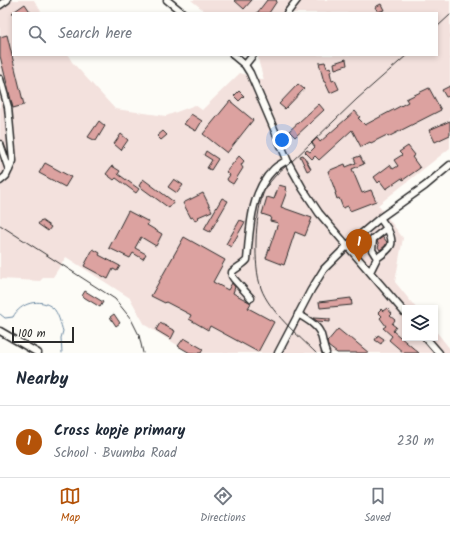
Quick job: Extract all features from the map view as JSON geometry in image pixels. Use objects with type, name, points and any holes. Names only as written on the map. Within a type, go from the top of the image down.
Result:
[{"type":"street","points":[[0,5],[7,0]]},
{"type":"street","points":[[167,0],[182,12]]},
{"type":"street","points":[[288,12],[297,0]]},
{"type":"street","points":[[234,56],[245,65],[255,84],[287,160],[312,204],[402,309]]},
{"type":"street","points":[[245,65],[252,56]]},
{"type":"street","points":[[0,80],[8,107],[13,161],[6,176],[0,181]]},
{"type":"street","points":[[0,144],[9,170]]},
{"type":"street","points":[[251,298],[234,279],[232,272],[238,266],[244,264],[247,260],[254,206],[260,191],[275,168],[287,160]]},
{"type":"street","points":[[278,353],[317,278],[324,269],[348,245],[380,218],[425,186],[450,165]]},
{"type":"street","points":[[370,272],[377,258],[390,248],[392,243],[392,236],[380,218]]},
{"type":"street","points":[[377,258],[372,250],[373,239],[387,228]]},
{"type":"street","points":[[298,314],[317,328],[321,333],[326,353]]},
{"type":"street","points":[[0,331],[38,353]]},
{"type":"street","points":[[429,341],[439,353]]},
{"type":"shaded area","points":[[4,0],[34,0],[41,12],[12,12],[12,56],[69,56],[72,62],[115,109],[166,116],[195,105],[202,110],[240,73],[264,80],[258,56],[438,56],[438,12],[206,12],[191,0],[450,0],[450,148],[378,205],[403,238],[395,282],[414,305],[402,305],[402,341],[438,341],[438,334],[450,349],[450,353],[190,353],[145,325],[130,298],[66,257],[53,277],[44,277],[40,281],[0,279],[0,2]]},
{"type":"building","points":[[234,0],[252,0],[244,9]]},
{"type":"building","points":[[267,0],[277,1],[270,12],[258,12]]},
{"type":"building","points":[[25,4],[30,12],[13,12]]},
{"type":"building","points":[[381,4],[384,10],[378,12],[375,7]]},
{"type":"building","points":[[7,35],[24,105],[13,108],[0,56],[0,37]]},
{"type":"building","points":[[346,59],[347,65],[335,69],[334,63]]},
{"type":"building","points":[[325,62],[327,68],[331,67],[332,71],[330,72],[332,81],[335,80],[339,89],[330,93],[324,82],[319,63]]},
{"type":"building","points":[[298,84],[304,89],[285,109],[279,104]]},
{"type":"building","points":[[450,86],[450,96],[446,97],[442,90]]},
{"type":"building","points":[[429,88],[441,110],[388,137],[387,135],[361,147],[352,130],[319,160],[315,156],[312,159],[305,152],[307,150],[310,152],[315,147],[312,143],[317,138],[320,142],[355,111],[360,117],[358,118],[365,125],[408,102],[406,99]]},
{"type":"building","points":[[239,91],[244,96],[239,101],[234,96]]},
{"type":"building","points":[[230,101],[253,120],[227,153],[203,134]]},
{"type":"building","points":[[319,104],[324,110],[295,137],[289,131]]},
{"type":"building","points":[[191,114],[202,121],[196,131],[184,124]]},
{"type":"building","points":[[99,121],[105,126],[96,141],[88,137]]},
{"type":"building","points":[[450,121],[450,135],[435,142],[429,130]]},
{"type":"building","points":[[163,131],[167,135],[161,140],[157,136]]},
{"type":"building","points":[[121,134],[128,140],[121,150],[114,144]]},
{"type":"building","points":[[408,146],[415,155],[412,157],[420,168],[403,180],[402,178],[386,189],[380,181],[378,183],[374,177],[390,165],[393,169],[398,166],[394,160],[402,155],[399,152]]},
{"type":"building","points":[[206,151],[218,159],[211,170],[207,168],[212,160],[204,155]]},
{"type":"building","points":[[303,155],[311,169],[307,171],[300,156]]},
{"type":"building","points":[[239,156],[244,161],[241,165],[243,168],[233,184],[228,181],[227,179],[230,175],[226,172]]},
{"type":"building","points":[[360,156],[364,164],[352,169],[362,193],[371,190],[376,201],[350,211],[348,206],[343,208],[339,198],[337,199],[328,171],[345,164],[346,167],[356,163],[354,158]]},
{"type":"building","points":[[45,163],[71,177],[65,187],[39,173]]},
{"type":"building","points":[[112,166],[120,171],[118,174],[139,189],[136,193],[116,178],[114,180],[106,174]]},
{"type":"building","points":[[143,179],[174,202],[169,208],[139,186]]},
{"type":"building","points":[[174,179],[183,185],[177,193],[168,187]]},
{"type":"building","points":[[279,185],[286,187],[285,190],[287,191],[281,207],[312,218],[305,236],[295,232],[284,265],[266,258],[278,223],[270,221],[271,217],[262,214],[267,197],[274,199]]},
{"type":"building","points":[[203,193],[212,211],[198,217],[199,218],[195,221],[193,217],[191,218],[183,203]]},
{"type":"building","points":[[222,198],[228,201],[210,232],[204,229]]},
{"type":"building","points":[[128,211],[149,222],[147,225],[162,234],[156,246],[141,237],[135,248],[146,254],[143,259],[133,253],[130,258],[109,248]]},
{"type":"building","points":[[41,220],[51,227],[48,231],[38,224]]},
{"type":"building","points":[[240,220],[245,222],[231,247],[226,244]]},
{"type":"building","points":[[184,237],[225,260],[213,282],[228,290],[232,283],[235,287],[233,293],[251,303],[248,308],[274,322],[258,352],[210,326],[208,330],[189,319],[191,315],[151,296]]},
{"type":"building","points":[[383,237],[387,242],[380,250],[377,241]]},
{"type":"building","points":[[93,249],[100,253],[99,255],[120,266],[117,271],[113,269],[108,279],[84,266]]},
{"type":"building","points":[[85,291],[103,302],[100,307],[82,296]]},
{"type":"building","points":[[351,298],[352,305],[320,308],[319,302]]},
{"type":"building","points":[[387,308],[392,314],[390,316],[395,320],[392,324],[396,327],[393,331],[402,339],[402,341],[405,341],[419,353],[404,353],[389,340],[392,336],[383,328],[386,326],[380,318],[382,316],[378,312],[381,309],[383,311]]},
{"type":"building","points":[[114,314],[120,323],[116,326],[110,317]]},
{"type":"building","points":[[313,318],[330,319],[330,322],[317,321]]},
{"type":"building","points":[[160,323],[175,331],[171,339],[156,330]]},
{"type":"building","points":[[338,329],[369,353],[337,353],[328,346],[327,342]]},
{"type":"building","points":[[378,335],[384,339],[381,344],[375,340]]},
{"type":"building","points":[[184,338],[203,349],[201,353],[190,353],[178,346]]},
{"type":"waterway","points":[[0,314],[5,318],[13,317],[20,308],[36,302],[53,308],[63,331],[61,338],[62,353]]},
{"type":"railway","points":[[438,26],[450,15]]},
{"type":"railway","points":[[316,353],[277,314],[265,297],[261,288],[258,278],[256,241],[258,215],[263,194],[267,186],[278,173],[357,99],[406,56]]},
{"type":"railway","points":[[0,225],[115,299],[131,319],[139,335],[143,353]]},
{"type":"place","name":"Cross kopje primary","points":[[359,262]]}]
